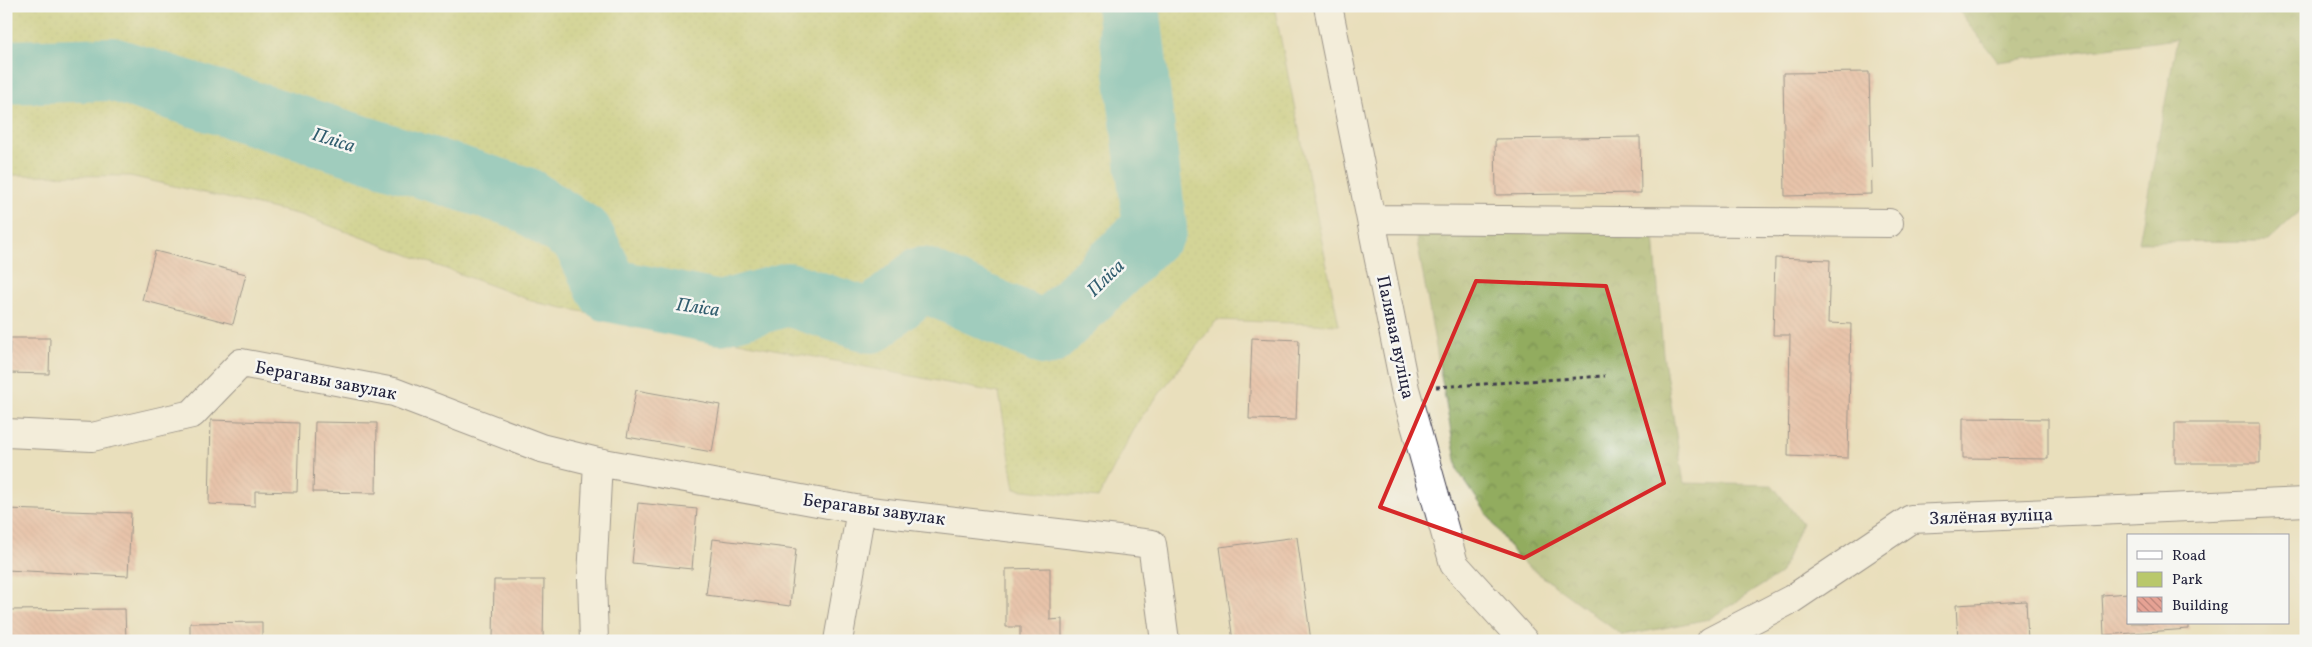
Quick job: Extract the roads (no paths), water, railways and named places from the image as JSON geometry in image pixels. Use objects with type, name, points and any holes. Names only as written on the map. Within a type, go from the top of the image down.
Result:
[{"type":"street","name":"Палявая вуліца","points":[[1328,6],[1405,389],[1454,564],[1524,641]]},
{"type":"street","points":[[1371,219],[1889,223]]},
{"type":"street","name":"Берагавы завулак","points":[[6,433],[92,437],[192,414],[241,363],[394,392],[541,448],[598,462],[861,510],[1152,544],[1165,641]]},
{"type":"street","points":[[594,641],[592,578],[598,462]]},
{"type":"street","name":"Зялёная вуліца","points":[[1711,641],[1792,599],[1911,519],[2306,502]]},
{"type":"street","points":[[838,641],[861,510]]},
{"type":"waterway","name":"Пліса","points":[[6,72],[112,69],[523,198],[582,236],[609,290],[720,313],[788,294],[871,321],[922,279],[1047,334],[1155,228],[1128,6]]}]
